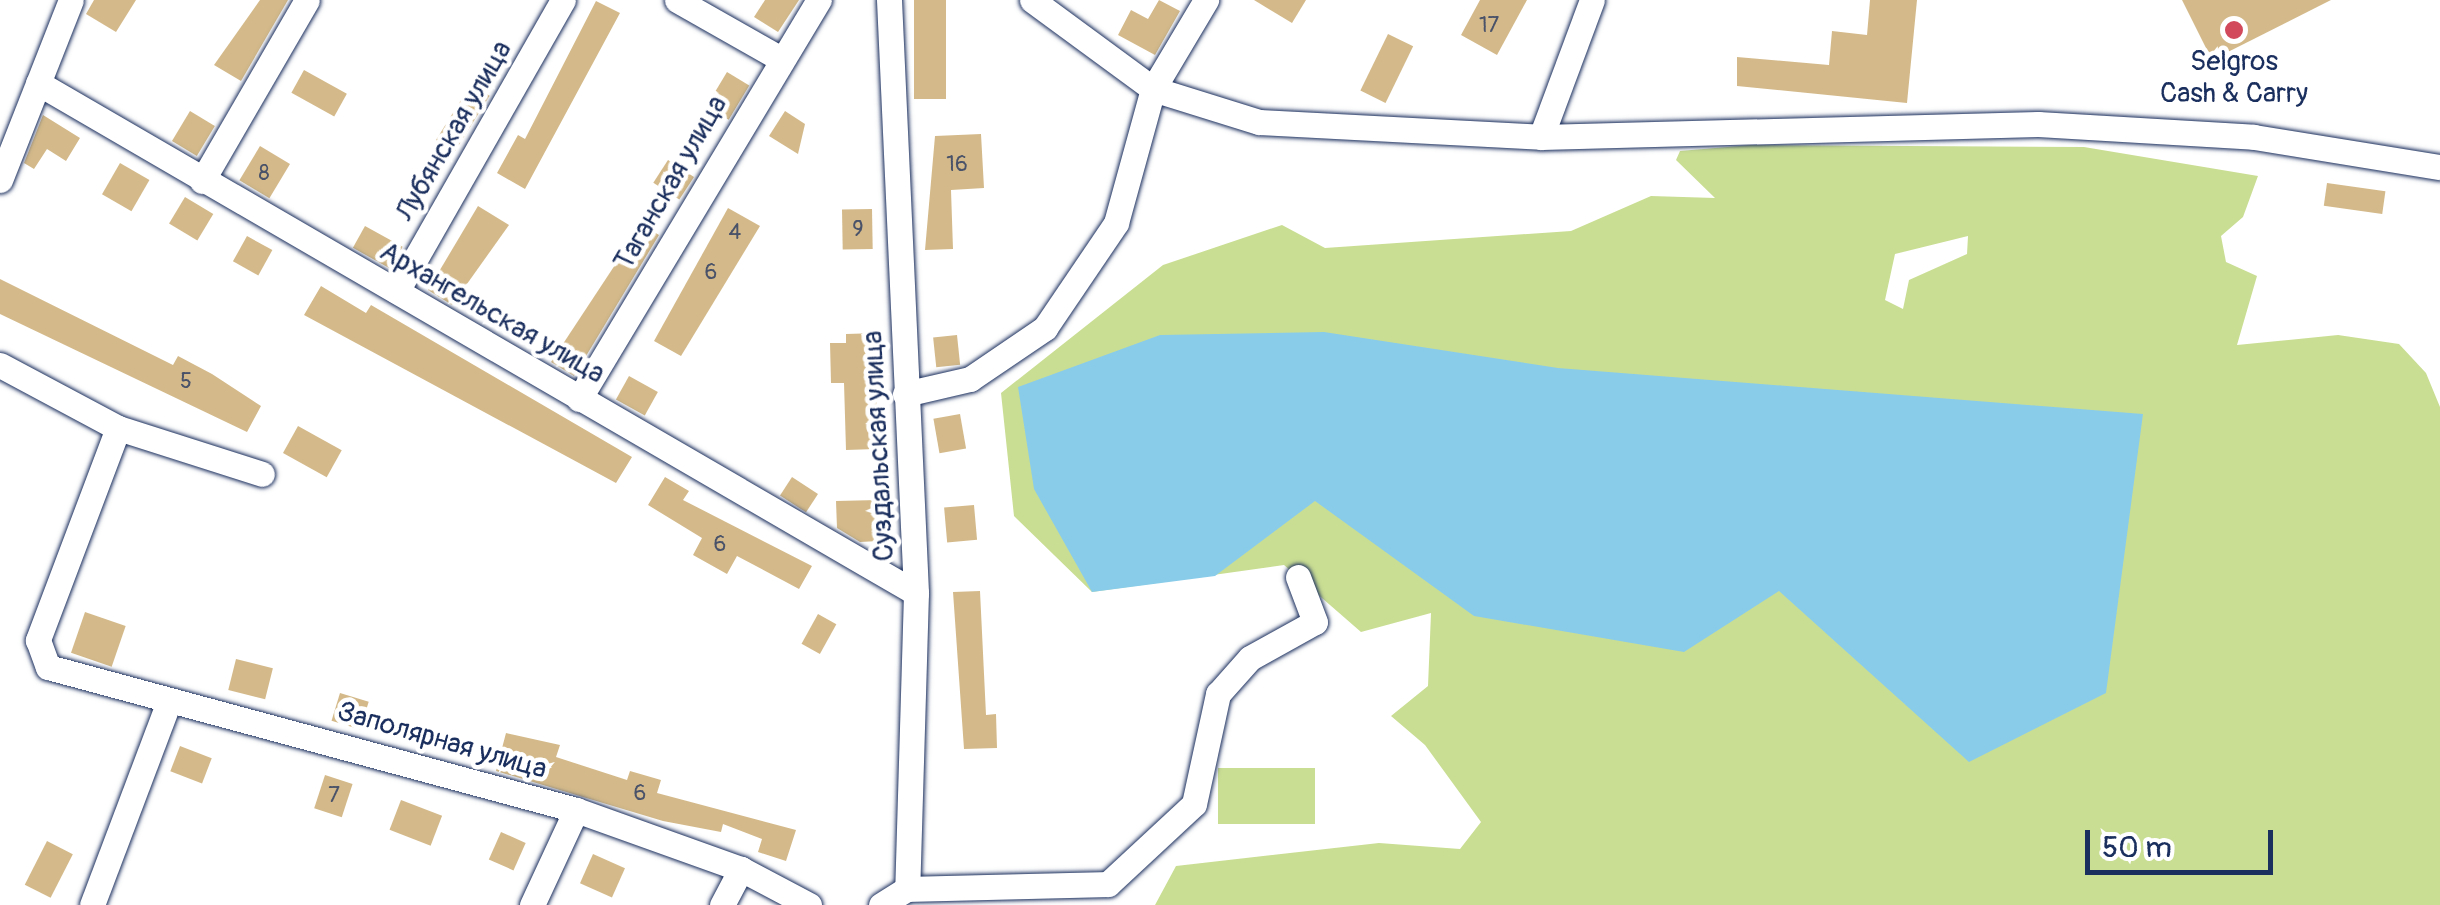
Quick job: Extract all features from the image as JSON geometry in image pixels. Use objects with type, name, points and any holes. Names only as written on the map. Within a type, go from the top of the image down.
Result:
[{"type":"street","points":[[0,180],[71,0]]},
{"type":"street","points":[[202,181],[307,0]]},
{"type":"street","name":"Лубянская улица","points":[[397,292],[563,0]]},
{"type":"street","points":[[678,0],[779,58]]},
{"type":"street","name":"Таганская улица","points":[[579,398],[779,58],[819,0]]},
{"type":"street","name":"Суздальская улица","points":[[889,0],[916,593],[907,890]]},
{"type":"street","points":[[1032,0],[1153,89],[1259,122],[1541,137],[2038,124],[2254,137],[2440,166]]},
{"type":"street","points":[[905,394],[970,378],[1044,328],[1116,223],[1153,89],[1206,0]]},
{"type":"street","points":[[1541,137],[1592,0]]},
{"type":"street","name":"Архангельская улица","points":[[38,83],[916,593]]},
{"type":"street","points":[[0,365],[118,428],[262,474]]},
{"type":"street","name":"Заполярная улица","points":[[118,428],[38,640],[48,668],[576,810],[742,870],[809,905]]},
{"type":"street","points":[[882,905],[907,890],[1112,895],[1194,804],[1218,694],[1250,658],[1315,622],[1298,577]]},
{"type":"street","points":[[92,905],[169,701]]},
{"type":"street","points":[[532,905],[576,810]]},
{"type":"street","points":[[722,905],[742,870]]},
{"type":"green space","points":[[1751,145],[2084,147],[2258,176],[2243,217],[2221,236],[2226,262],[2257,276],[2237,345],[2338,335],[2399,344],[2426,373],[2440,407],[2440,905],[1155,905],[1176,866],[1379,843],[1460,849],[1481,822],[1425,745],[1391,716],[1428,686],[1431,613],[1361,632],[1284,565],[1092,592],[1014,516],[1001,393],[1163,265],[1282,225],[1325,248],[1571,231],[1651,196],[1715,198],[1676,160],[1680,151]],"holes":[[[1968,236],[1967,254],[1909,280],[1903,309],[1885,300],[1895,254]]]},
{"type":"green space","points":[[1218,768],[1315,768],[1315,824],[1218,824]]},
{"type":"water","points":[[1324,332],[1558,368],[2143,414],[2106,693],[1969,762],[1779,591],[1684,652],[1474,616],[1315,501],[1215,576],[1092,592],[1034,489],[1018,387],[1160,335]]},
{"type":"building","points":[[94,0],[136,0],[116,32],[86,14]]},
{"type":"building","points":[[260,0],[288,0],[241,81],[214,65]]},
{"type":"building","points":[[765,0],[799,0],[778,32],[754,17]]},
{"type":"building","points":[[914,0],[946,0],[946,99],[914,99]]},
{"type":"building","points":[[1159,0],[1180,11],[1155,55],[1118,35],[1131,10],[1148,19]]},
{"type":"building","points":[[1254,0],[1306,0],[1292,23]]},
{"type":"building","points":[[1480,0],[1527,0],[1497,55],[1461,35]]},
{"type":"building","points":[[1870,0],[1917,0],[1907,103],[1737,86],[1737,57],[1829,65],[1832,31],[1867,35]]},
{"type":"building","name":"Selgros Cash & Carry","points":[[2182,0],[2331,0],[2212,60]]},
{"type":"building","points":[[596,1],[620,13],[525,189],[497,173],[518,135],[525,139]]},
{"type":"building","points":[[1388,34],[1413,46],[1386,103],[1360,91]]},
{"type":"building","points":[[304,70],[347,94],[334,116],[291,93]]},
{"type":"building","points":[[727,72],[749,85],[729,120],[706,106]]},
{"type":"building","points":[[471,84],[490,96],[455,152],[436,140]]},
{"type":"building","points":[[190,111],[215,126],[197,156],[172,141]]},
{"type":"building","points":[[785,111],[805,124],[798,154],[769,136]]},
{"type":"building","points":[[43,115],[80,138],[66,161],[47,149],[34,169],[24,163]]},
{"type":"building","points":[[981,134],[984,188],[951,190],[953,249],[925,250],[935,136]]},
{"type":"building","points":[[260,146],[290,164],[269,198],[239,180]]},
{"type":"building","points":[[668,160],[694,177],[679,200],[653,183]]},
{"type":"building","points":[[120,163],[149,180],[131,211],[102,194]]},
{"type":"building","points":[[2327,183],[2385,191],[2382,214],[2324,206]]},
{"type":"building","points":[[185,197],[213,214],[197,241],[169,224]]},
{"type":"building","points":[[478,206],[509,225],[452,305],[428,290]]},
{"type":"building","points":[[728,208],[760,226],[681,356],[654,341]]},
{"type":"building","points":[[872,209],[873,249],[843,250],[842,210]]},
{"type":"building","points":[[642,224],[659,235],[574,376],[551,362]]},
{"type":"building","points":[[365,226],[403,247],[390,269],[353,248]]},
{"type":"building","points":[[247,236],[272,250],[258,275],[233,261]]},
{"type":"building","points":[[0,279],[173,365],[178,356],[212,374],[261,406],[247,432],[0,314]]},
{"type":"building","points":[[321,286],[366,313],[371,305],[632,457],[616,483],[304,315]]},
{"type":"building","points":[[878,333],[876,449],[846,450],[844,383],[831,383],[830,343],[846,343],[846,334]]},
{"type":"building","points":[[957,335],[960,365],[936,367],[933,338]]},
{"type":"building","points":[[629,376],[658,392],[645,416],[616,400]]},
{"type":"building","points":[[960,414],[966,448],[939,453],[933,419]]},
{"type":"building","points":[[298,426],[342,450],[327,477],[283,453]]},
{"type":"building","points":[[665,477],[689,491],[683,500],[812,566],[799,589],[737,556],[727,574],[693,555],[702,538],[648,505]]},
{"type":"building","points":[[792,477],[818,494],[806,512],[780,495]]},
{"type":"building","points":[[878,500],[879,541],[860,542],[837,528],[836,501]]},
{"type":"building","points":[[974,505],[977,540],[947,542],[944,508]]},
{"type":"building","points":[[980,591],[986,715],[996,714],[997,748],[964,749],[953,592]]},
{"type":"building","points":[[85,612],[126,626],[112,667],[71,653]]},
{"type":"building","points":[[818,614],[836,624],[820,654],[802,644]]},
{"type":"building","points":[[236,659],[273,668],[265,699],[228,690]]},
{"type":"building","points":[[340,693],[369,702],[360,730],[332,721]]},
{"type":"building","points":[[506,733],[560,745],[556,757],[627,780],[630,771],[661,780],[657,793],[796,830],[786,861],[758,852],[762,839],[723,824],[721,832],[663,821],[496,771]]},
{"type":"building","points":[[180,746],[212,758],[202,783],[170,771]]},
{"type":"building","points":[[325,775],[353,784],[342,817],[314,808]]},
{"type":"building","points":[[401,800],[442,816],[431,846],[390,830]]},
{"type":"building","points":[[501,832],[526,843],[513,870],[489,859]]},
{"type":"building","points":[[47,841],[73,854],[51,898],[25,885]]},
{"type":"building","points":[[593,854],[625,868],[612,897],[580,883]]},
{"type":"place","name":"Selgros Cash & Carry","points":[[2234,30]]}]
